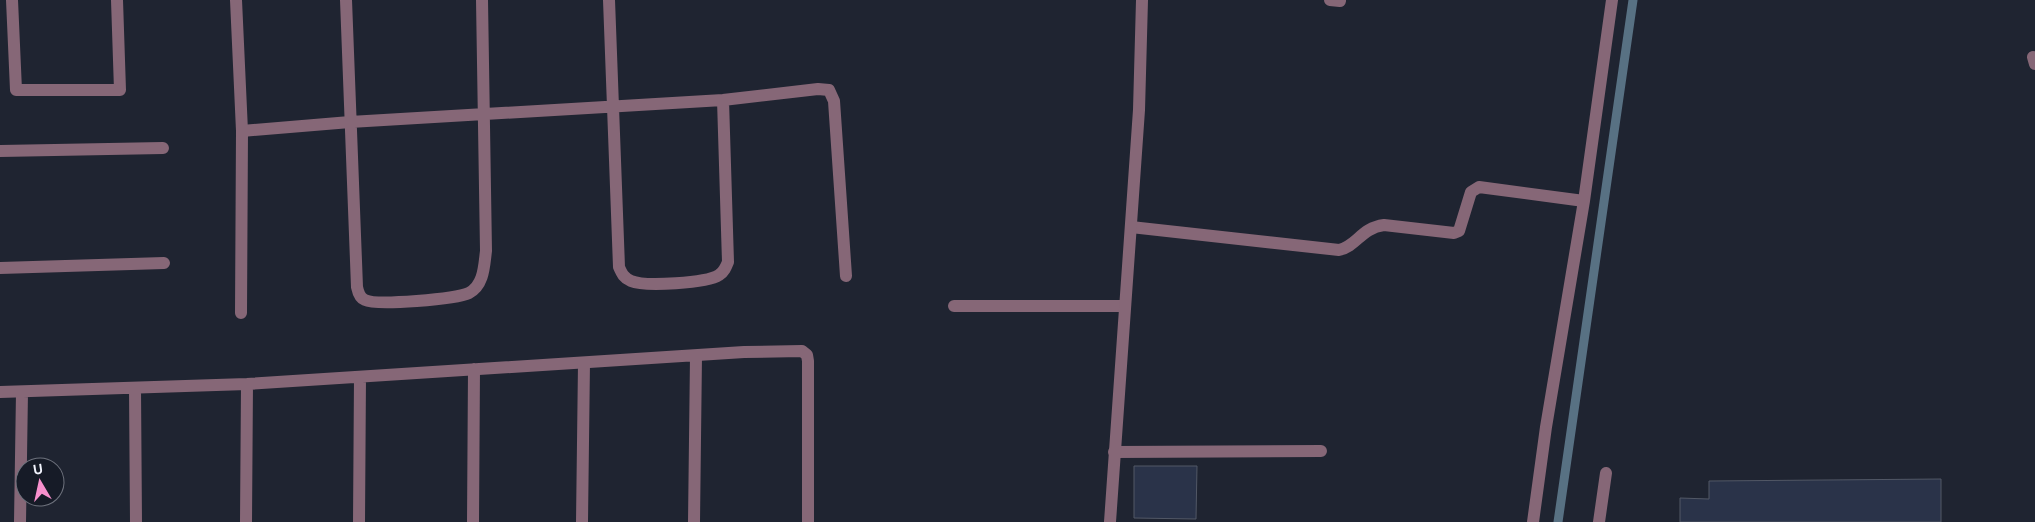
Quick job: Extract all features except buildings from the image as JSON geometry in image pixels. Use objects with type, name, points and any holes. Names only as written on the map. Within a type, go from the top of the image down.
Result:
[{"type":"street","points":[[12,0],[16,90],[120,90],[118,0]]},
{"type":"street","points":[[236,0],[242,131],[241,313]]},
{"type":"street","points":[[346,0],[357,287],[361,297],[366,301],[385,302],[417,301],[468,293],[476,287],[482,276],[486,252],[482,0]]},
{"type":"street","points":[[609,0],[611,106],[619,267],[622,276],[638,284],[674,284],[713,277],[720,274],[728,262],[723,100]]},
{"type":"street","points":[[1110,522],[1139,110],[1142,0]]},
{"type":"street","points":[[1533,522],[1546,427],[1584,201],[1612,0]]},
{"type":"street","points":[[242,131],[485,113],[723,100],[818,89],[829,90],[834,101],[846,276]]},
{"type":"street","points":[[0,151],[163,148]]},
{"type":"street","points":[[1131,226],[1339,250],[1345,249],[1368,229],[1375,226],[1384,225],[1454,233],[1459,231],[1471,192],[1479,187],[1584,201]]},
{"type":"street","points":[[0,268],[164,263]]},
{"type":"street","points":[[954,306],[1125,306]]},
{"type":"street","points":[[0,392],[247,384],[474,369],[802,351],[807,355],[808,522]]},
{"type":"street","points":[[694,522],[696,356]]},
{"type":"street","points":[[582,522],[584,363]]},
{"type":"street","points":[[473,522],[474,369]]},
{"type":"street","points":[[359,522],[360,378]]},
{"type":"street","points":[[246,522],[247,384]]},
{"type":"street","points":[[135,389],[136,522]]},
{"type":"street","points":[[20,522],[22,392]]},
{"type":"street","points":[[1114,452],[1321,451]]},
{"type":"street","points":[[1598,522],[1606,473]]},
{"type":"waterway","points":[[1558,522],[1633,0]]}]
